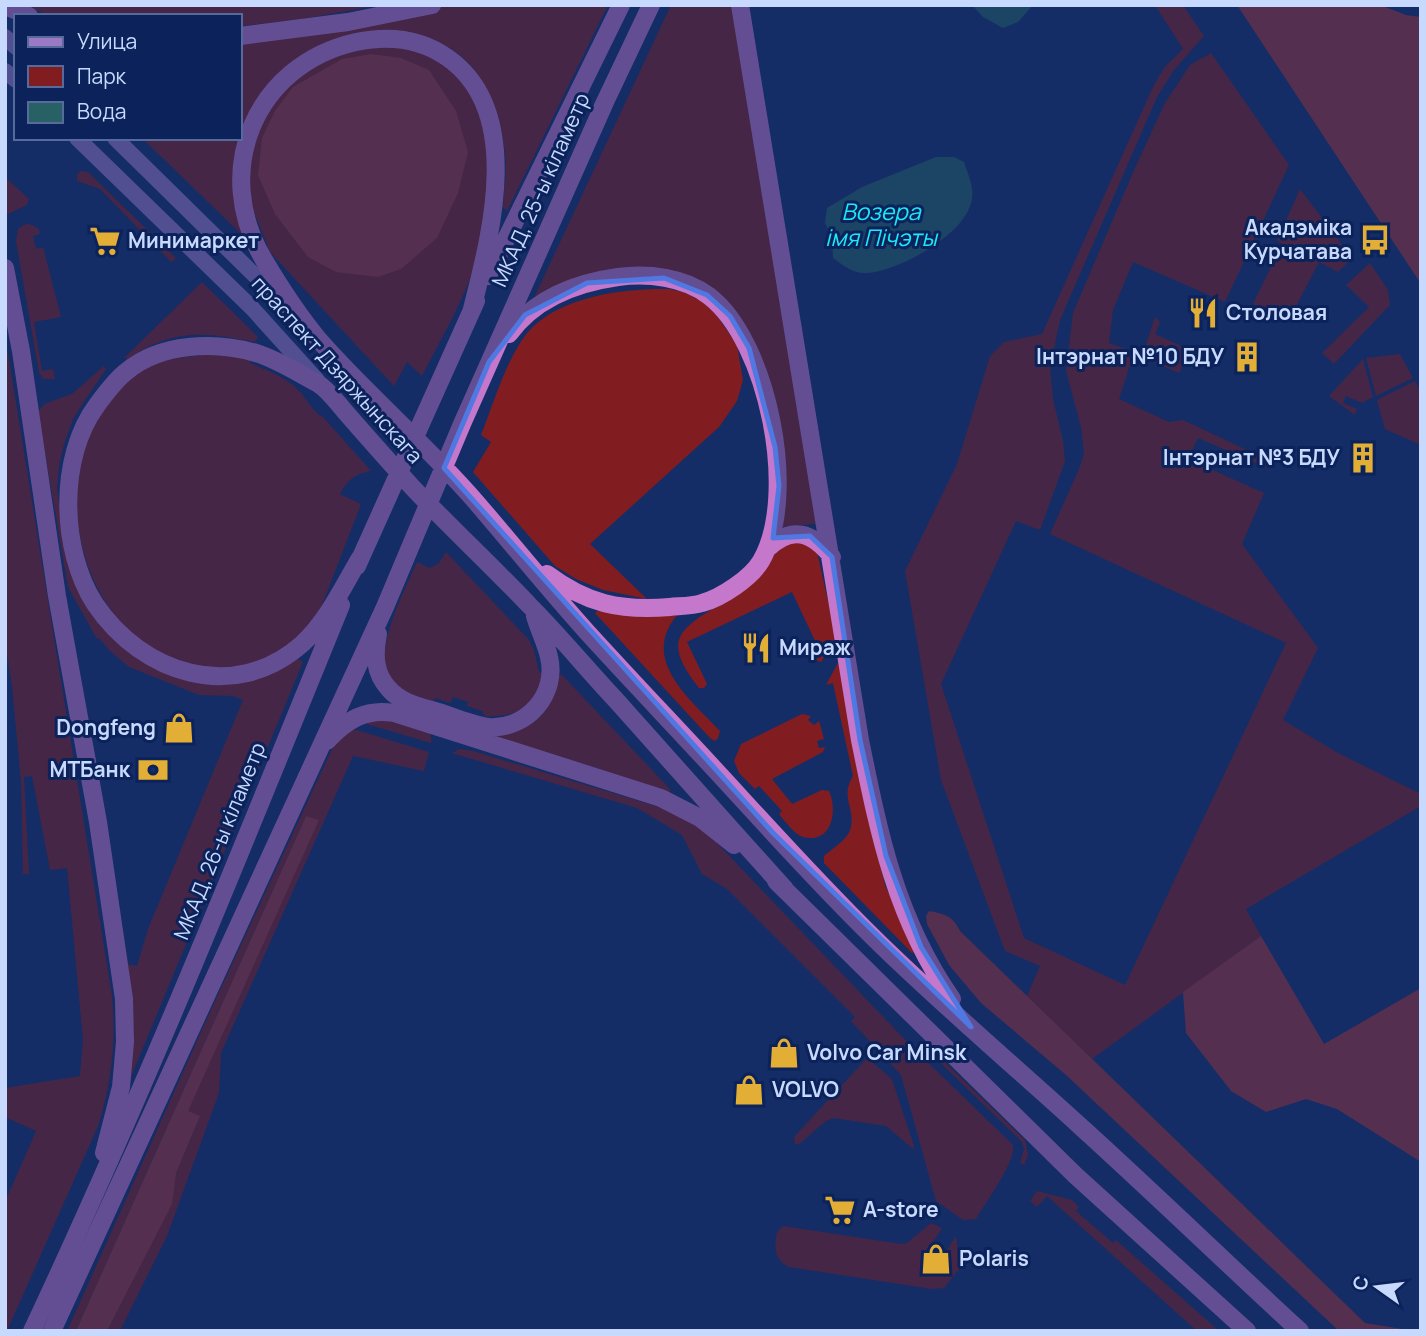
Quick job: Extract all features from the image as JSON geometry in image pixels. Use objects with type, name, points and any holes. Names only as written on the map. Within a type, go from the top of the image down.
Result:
[{"type":"highway","points":[[242,36],[348,22],[432,5]]},
{"type":"highway","name":"МКАД, 25-ы кіламетр","points":[[446,366],[621,5]]},
{"type":"highway","name":"МКАД, 25-ы кіламетр","points":[[384,607],[489,362],[651,5]]},
{"type":"highway","points":[[740,5],[860,740],[886,856],[898,898],[921,947],[938,979],[971,1027]]},
{"type":"highway","points":[[5,6],[24,14]]},
{"type":"highway","points":[[317,337],[262,257],[250,228],[240,184],[244,150],[256,117],[286,78],[328,51],[370,39],[408,40],[444,55],[459,67],[482,98],[494,142],[495,205],[472,309]]},
{"type":"highway","points":[[5,268],[21,351],[57,596],[99,822],[124,999],[125,1042],[121,1087],[89,1211]]},
{"type":"highway","points":[[489,362],[525,315],[551,297],[587,283],[628,276],[645,276],[683,283],[707,295],[730,316],[741,333],[765,395],[775,447],[779,486],[774,524],[767,549],[760,563],[738,585],[702,604],[650,609],[623,607],[584,597],[569,590],[524,557]]},
{"type":"highway","name":"праспект Дзяржынскага","points":[[317,337],[469,493],[524,557]]},
{"type":"highway","points":[[321,385],[258,354],[208,346],[166,351],[127,370],[95,407],[82,430],[71,466],[68,493],[71,535],[83,580],[94,602],[124,638],[145,654],[166,665],[208,676],[230,677],[249,673],[284,657],[298,647],[311,635],[332,607],[360,558]]},
{"type":"highway","name":"МКАД, 26-ы кіламетр","points":[[32,1331],[89,1211],[219,906],[360,558],[446,366]]},
{"type":"highway","name":"праспект Дзяржынскага","points":[[321,385],[413,488],[531,607],[785,889]]},
{"type":"highway","points":[[767,549],[784,536],[810,536],[820,541],[832,557]]},
{"type":"highway","points":[[524,557],[585,629],[873,938],[1300,1331]]},
{"type":"highway","points":[[384,607],[374,656],[378,675],[387,688],[398,699],[491,727],[522,720],[542,701],[548,685],[549,657],[531,607]]},
{"type":"highway","points":[[52,1331],[384,607]]},
{"type":"highway","points":[[318,751],[339,728],[368,712],[380,710],[580,771],[675,804],[700,818],[785,889],[1075,1175],[1247,1331]]},
{"type":"main road","name":"праспект Дзяржынскага","points":[[79,140],[252,308],[321,385]]},
{"type":"main road","name":"праспект Дзяржынскага","points":[[117,140],[317,337]]},
{"type":"highlighted area","points":[[664,278],[707,295],[730,316],[749,348],[775,447],[779,486],[773,538],[810,536],[832,557],[860,740],[886,856],[921,947],[971,1027],[773,833],[444,468],[489,362],[525,315],[587,283]]},
{"type":"green space","points":[[24,5],[381,5],[302,19],[242,26],[242,14],[45,14]]},
{"type":"green space","points":[[449,5],[608,5],[507,211],[503,207],[506,173],[501,127],[483,82],[469,63],[451,49],[431,39],[407,34],[379,35],[342,40],[254,109],[245,235],[144,140],[242,140],[242,42],[324,34]]},
{"type":"green space","points":[[671,5],[732,5],[815,507],[815,524],[782,527],[785,458],[782,431],[776,401],[746,330],[673,273],[533,300]]},
{"type":"green space","points":[[1155,5],[1183,5],[1204,36],[1174,70],[1157,97],[1060,320],[1050,368],[1065,461],[1040,530],[1016,521],[941,684],[1024,938],[1125,985],[1286,643],[1050,534],[1084,454],[1081,427],[1066,371],[1073,313],[1165,103],[1190,65],[1211,53],[1289,165],[1225,302],[1133,262],[1113,310],[1109,343],[1134,352],[1119,399],[1169,422],[1183,420],[1268,460],[1270,465],[1265,467],[1198,438],[1188,459],[1264,493],[1242,544],[1318,648],[1283,720],[1338,753],[1421,794],[1421,806],[1246,909],[1261,936],[1092,1059],[1027,996],[1040,966],[1005,951],[941,780],[905,571],[957,464],[990,356],[1004,342],[1042,334],[1153,87],[1164,68],[1183,49]]},
{"type":"green space","points":[[390,43],[436,56],[456,72],[471,94],[481,119],[489,175],[488,204],[479,254],[461,301],[422,376],[407,362],[394,386],[270,252],[249,200],[250,139],[280,90],[324,58]]},
{"type":"green space","points":[[81,171],[88,172],[175,257],[175,260],[171,262],[100,189],[77,181],[77,174]]},
{"type":"green space","points":[[5,177],[29,199],[27,205],[8,214],[5,213]]},
{"type":"green space","points":[[1300,189],[1352,258],[1338,272],[1319,262],[1289,320],[1253,304],[1282,244],[1277,241]]},
{"type":"green space","points":[[27,223],[38,228],[40,234],[33,236],[36,249],[43,247],[61,317],[34,322],[42,371],[53,369],[55,379],[43,379],[39,372],[16,242],[18,229]]},
{"type":"green space","points":[[1370,263],[1388,290],[1390,305],[1334,364],[1322,353],[1369,307],[1346,285]]},
{"type":"green space","points":[[202,282],[258,337],[255,342],[220,336],[190,335],[160,342],[128,359],[124,358]]},
{"type":"green space","points":[[670,289],[686,293],[703,302],[715,313],[737,345],[743,380],[737,401],[719,427],[590,544],[647,599],[603,590],[576,579],[555,566],[473,472],[491,442],[481,435],[504,374],[522,340],[534,325],[568,305],[588,298],[631,290]]},
{"type":"green space","points":[[1155,317],[1160,322],[1155,334],[1190,350],[1179,373],[1142,357]]},
{"type":"green space","points":[[5,335],[112,996],[113,1030],[110,1078],[98,1126],[7,1331],[5,1202],[36,1131],[5,1117],[5,1088],[80,1076],[83,1040],[67,868],[50,870],[32,776],[24,777],[29,874],[23,874],[21,782],[5,640]]},
{"type":"green space","points":[[1400,354],[1413,378],[1376,396],[1366,358]]},
{"type":"green space","points":[[202,355],[250,359],[250,363],[289,382],[371,471],[352,478],[340,494],[361,504],[321,608],[291,644],[267,659],[238,667],[222,668],[183,662],[149,647],[121,623],[100,593],[85,558],[78,521],[77,482],[84,445],[91,429],[111,400],[128,380],[144,368],[168,360]]},
{"type":"green space","points":[[1363,359],[1373,397],[1362,403],[1346,396],[1343,403],[1357,409],[1355,415],[1329,396]]},
{"type":"green space","points":[[104,366],[106,369],[73,419],[64,444],[57,488],[63,532],[91,604],[191,677],[296,658],[303,662],[128,1084],[134,1033],[128,964],[137,966],[148,929],[243,700],[233,696],[199,695],[129,667],[97,639],[68,587],[38,412],[44,404],[72,394]]},
{"type":"green space","points":[[1415,381],[1421,393],[1421,445],[1385,429],[1377,400]]},
{"type":"green space","points":[[790,543],[805,543],[817,552],[836,636],[821,662],[813,659],[809,650],[817,645],[792,592],[687,642],[707,684],[704,688],[699,688],[688,673],[678,650],[683,632],[703,615],[739,594],[775,554]]},
{"type":"green space","points":[[446,552],[529,640],[534,650],[539,672],[543,674],[541,685],[531,702],[516,712],[485,716],[482,711],[467,706],[468,702],[453,697],[450,703],[416,696],[395,684],[386,669],[387,638],[398,604],[417,562],[430,568],[439,563]]},
{"type":"green space","points":[[595,613],[678,614],[667,631],[664,647],[666,662],[683,691],[720,731],[715,741]]},
{"type":"green space","points":[[839,661],[863,792],[885,885],[917,951],[912,953],[824,863],[824,856],[850,831],[852,820],[848,790],[853,776],[833,683],[826,685]]},
{"type":"green space","points":[[559,675],[562,675],[671,790],[667,793],[594,767],[482,734],[513,730],[534,722],[549,704]]},
{"type":"green space","points":[[371,713],[380,713],[423,726],[427,730],[431,735],[431,743],[360,722],[353,729],[429,752],[424,771],[353,756],[221,1053],[219,1093],[167,1236],[120,1331],[107,1331],[171,1204],[175,1175],[199,1118],[186,1113],[318,821],[305,818],[76,1331],[67,1331],[215,1001],[334,745],[352,724]]},
{"type":"green space","points":[[802,714],[811,716],[808,720],[814,725],[819,721],[824,739],[817,741],[819,748],[825,747],[823,752],[772,779],[792,804],[822,790],[829,791],[833,808],[830,824],[821,836],[813,838],[803,837],[793,830],[779,814],[782,811],[759,786],[755,789],[739,773],[734,761],[741,744]]},
{"type":"green space","points":[[459,749],[669,810],[693,822],[715,841],[913,1048],[1013,1145],[1005,1172],[976,1219],[963,1220],[936,1201],[901,1075],[851,1021],[855,1017],[727,889],[702,874],[682,835],[637,808],[452,753]]},
{"type":"green space","points":[[926,1044],[1025,1140],[1028,1155],[1024,1165],[1020,1163],[1024,1149],[1022,1142],[924,1047]]},
{"type":"green space","points":[[867,1058],[892,1079],[913,1149],[886,1126],[834,1118],[826,1121],[798,1145],[795,1144],[794,1137]]},
{"type":"green space","points":[[1037,1191],[1072,1200],[1079,1207],[1076,1211],[1113,1243],[1116,1240],[1219,1331],[1197,1331],[1047,1196],[1037,1207],[1030,1201]]},
{"type":"green space","points":[[931,1223],[942,1228],[926,1253],[940,1261],[956,1236],[959,1262],[963,1264],[944,1288],[932,1289],[789,1267],[780,1261],[776,1252],[777,1232],[783,1226],[901,1244],[907,1243]]},
{"type":"shaded area","points":[[1237,5],[1380,5],[1406,15],[1421,17],[1421,284]]},
{"type":"shaded area","points":[[371,54],[401,58],[429,70],[456,111],[468,152],[458,193],[437,238],[401,269],[378,277],[336,272],[308,257],[275,214],[258,175],[262,138],[275,111],[293,87],[342,59]]},
{"type":"shaded area","points":[[306,816],[319,820],[188,1111],[200,1116],[176,1173],[172,1204],[107,1331],[76,1331]]},
{"type":"shaded area","points":[[929,911],[951,919],[960,931],[1365,1323],[1415,1331],[1339,1331],[1066,1075],[981,1003],[949,965],[927,924],[926,916]]},
{"type":"shaded area","points":[[1261,936],[1324,1044],[1421,988],[1421,1162],[1337,1109],[1306,1099],[1266,1112],[1231,1091],[1186,1033],[1183,992]]},
{"type":"water","points":[[972,5],[1033,5],[1018,22],[1003,28],[983,17]]},
{"type":"water","name":"Возера імя Пічэты","points":[[936,157],[954,157],[964,162],[969,176],[972,199],[958,225],[930,248],[896,266],[880,271],[857,272],[833,258],[832,237],[825,223],[827,208],[862,187]]},
{"type":"place","name":"Акадэміка Курчатава","points":[[1375,240]]},
{"type":"place","name":"Минимаркет","points":[[105,241]]},
{"type":"place","name":"Столовая","points":[[1203,313]]},
{"type":"place","name":"Інтэрнат №10 БДУ","points":[[1247,357]]},
{"type":"place","name":"Інтэрнат №3 БДУ","points":[[1363,458]]},
{"type":"place","name":"Мираж","points":[[756,648]]},
{"type":"place","name":"Dongfeng","points":[[179,728]]},
{"type":"place","name":"МТБанк","points":[[153,770]]},
{"type":"place","name":"Volvo Car Minsk","points":[[784,1053]]},
{"type":"place","name":"VOLVO","points":[[749,1090]]},
{"type":"place","name":"А-store","points":[[840,1210]]},
{"type":"place","name":"Polaris","points":[[936,1259]]}]
